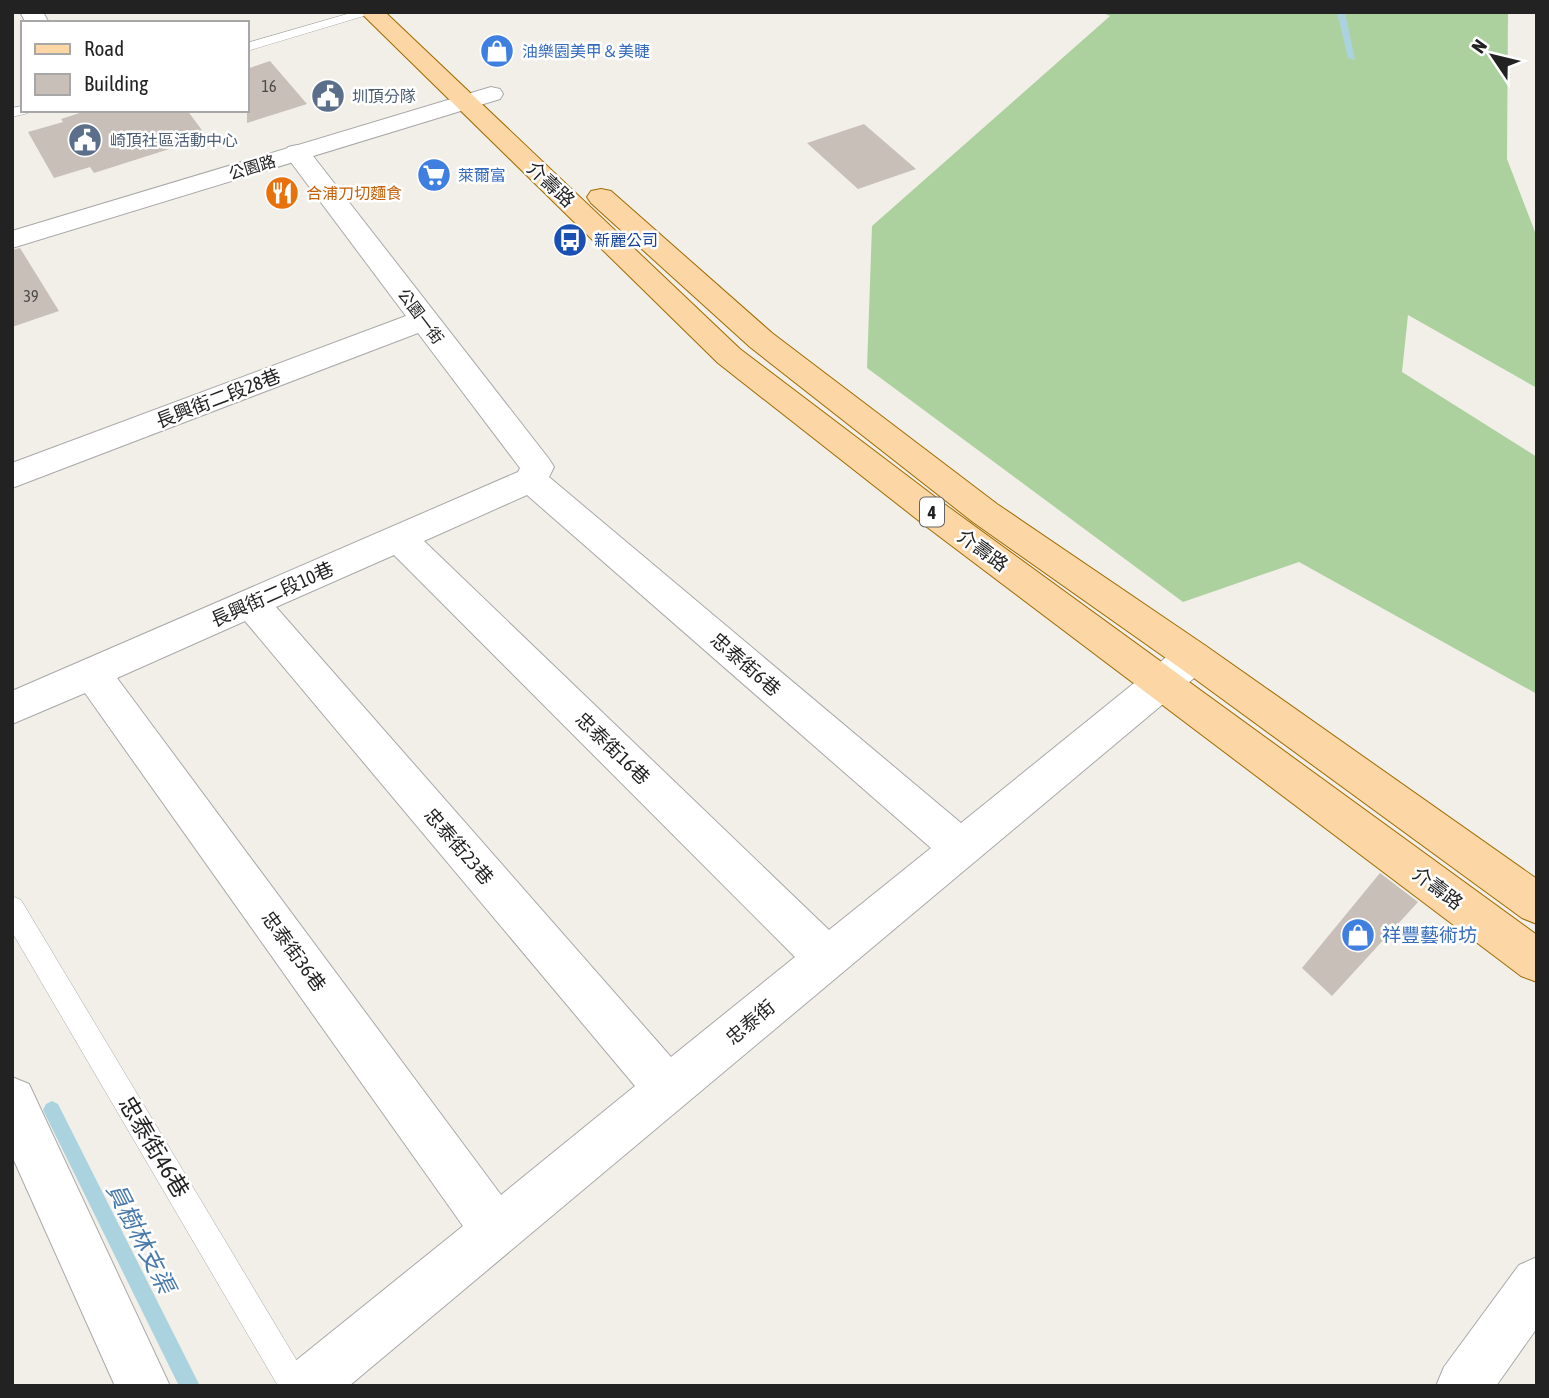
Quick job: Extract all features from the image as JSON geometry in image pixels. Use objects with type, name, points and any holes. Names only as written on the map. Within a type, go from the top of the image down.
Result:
[{"type":"main road","name":"介壽路","points":[[371,12],[477,98]]},
{"type":"main road","name":"介壽路","points":[[401,12],[477,98],[729,356],[935,515],[1178,669],[1537,904]]},
{"type":"main road","name":"介壽路","points":[[1178,669],[1537,961]]},
{"type":"street","name":"公園路","points":[[12,240],[477,98]]},
{"type":"street","name":"公園一街","points":[[297,153],[537,467],[531,480]]},
{"type":"street","name":"長興街二段28巷","points":[[12,476],[424,320]]},
{"type":"street","name":"長興街二段10巷","points":[[12,708],[531,480]]},
{"type":"street","name":"忠泰街6巷","points":[[531,480],[961,848]]},
{"type":"street","name":"忠泰街16巷","points":[[399,538],[827,958]]},
{"type":"street","name":"忠泰街23巷","points":[[251,603],[668,1089]]},
{"type":"street","name":"忠泰街","points":[[307,1386],[1178,669]]},
{"type":"street","name":"忠泰街36巷","points":[[92,673],[496,1230]]},
{"type":"street","points":[[15,1116],[143,1386]]},
{"type":"street","points":[[1463,1386],[1529,1311]]},
{"type":"lane","points":[[248,47],[371,12]]},
{"type":"lane","name":"忠泰街46巷","points":[[12,908],[296,1386]]},
{"type":"green space","points":[[1101,12],[1508,12],[1507,159],[1537,237],[1537,388],[1408,315],[1402,372],[1537,457],[1537,694],[1299,562],[1183,602],[867,368],[872,226],[1110,16]]},
{"type":"building","points":[[270,61],[307,104],[247,123],[248,69]]},
{"type":"building","name":"崎頂社區活動中心","points":[[83,112],[188,112],[207,137],[94,173],[90,167],[54,178],[28,132],[63,122],[61,119]]},
{"type":"building","points":[[864,124],[916,169],[858,189],[807,143]]},
{"type":"building","points":[[20,248],[59,311],[12,327],[12,250]]},
{"type":"building","name":"祥豐藝術坊","points":[[1380,873],[1418,902],[1332,996],[1302,968]]},
{"type":"waterway","points":[[1341,12],[1352,58]]},
{"type":"waterway","name":"員樹林支渠","points":[[52,1110],[190,1386]]},
{"type":"place","name":"油樂園美甲＆美睫","points":[[497,51]]},
{"type":"place","name":"圳頂分隊","points":[[328,96]]},
{"type":"place","name":"崎頂社區活動中心","points":[[85,140]]},
{"type":"place","name":"萊爾富","points":[[434,175]]},
{"type":"place","name":"合浦刀切麵食","points":[[282,193]]},
{"type":"place","name":"新麗公司","points":[[570,240]]},
{"type":"place","name":"祥豐藝術坊","points":[[1358,935]]}]
